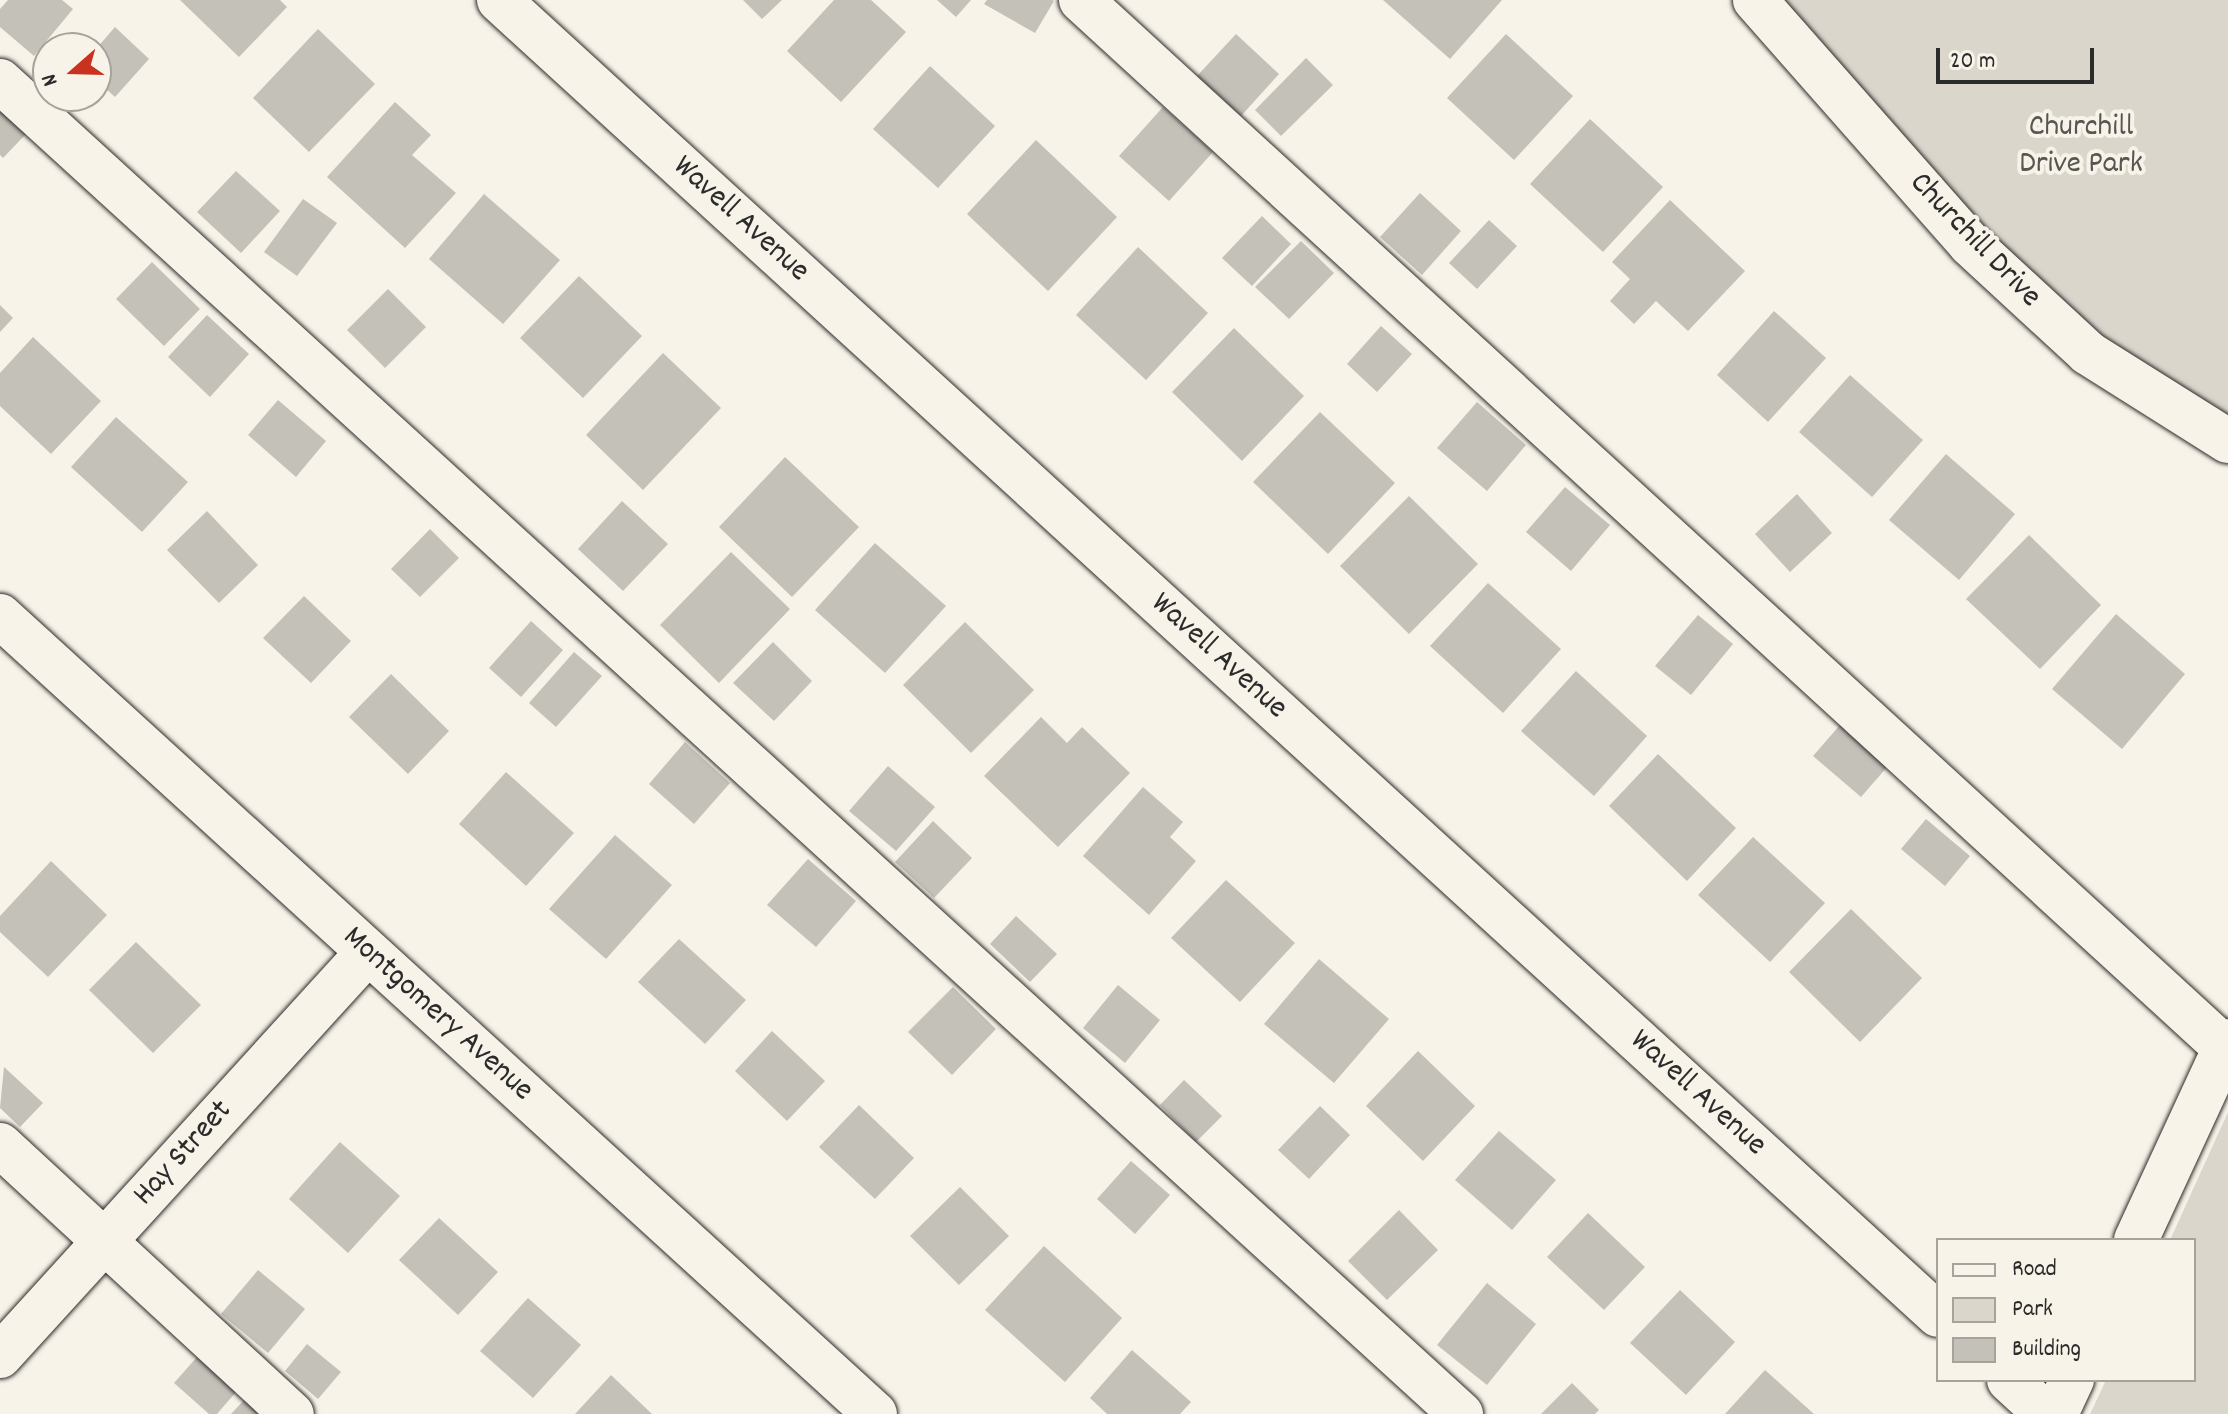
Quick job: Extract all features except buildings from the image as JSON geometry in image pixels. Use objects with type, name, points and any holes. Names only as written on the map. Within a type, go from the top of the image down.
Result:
[{"type":"street","name":"Wavell Avenue","points":[[499,0],[1936,1313]]},
{"type":"street","points":[[1081,0],[2226,1044],[2137,1238]]},
{"type":"street","name":"Churchill Drive","points":[[1755,0],[1970,244],[2088,353],[2228,441]]},
{"type":"street","points":[[0,81],[1461,1414]]},
{"type":"street","name":"Montgomery Avenue","points":[[0,616],[875,1414]]},
{"type":"street","name":"Hay Street","points":[[0,1356],[368,952]]},
{"type":"street","points":[[0,1145],[292,1414]]},
{"type":"street","points":[[2011,1382],[2046,1414]]},
{"type":"street","points":[[2056,1414],[2071,1382]]},
{"type":"green space","name":"Churchill Drive Park","points":[[1755,0],[2228,0],[2228,441],[2088,353]]},
{"type":"green space","points":[[2228,1112],[2228,1414],[2090,1414],[2105,1382],[2196,1382],[2196,1238],[2171,1238]]}]
